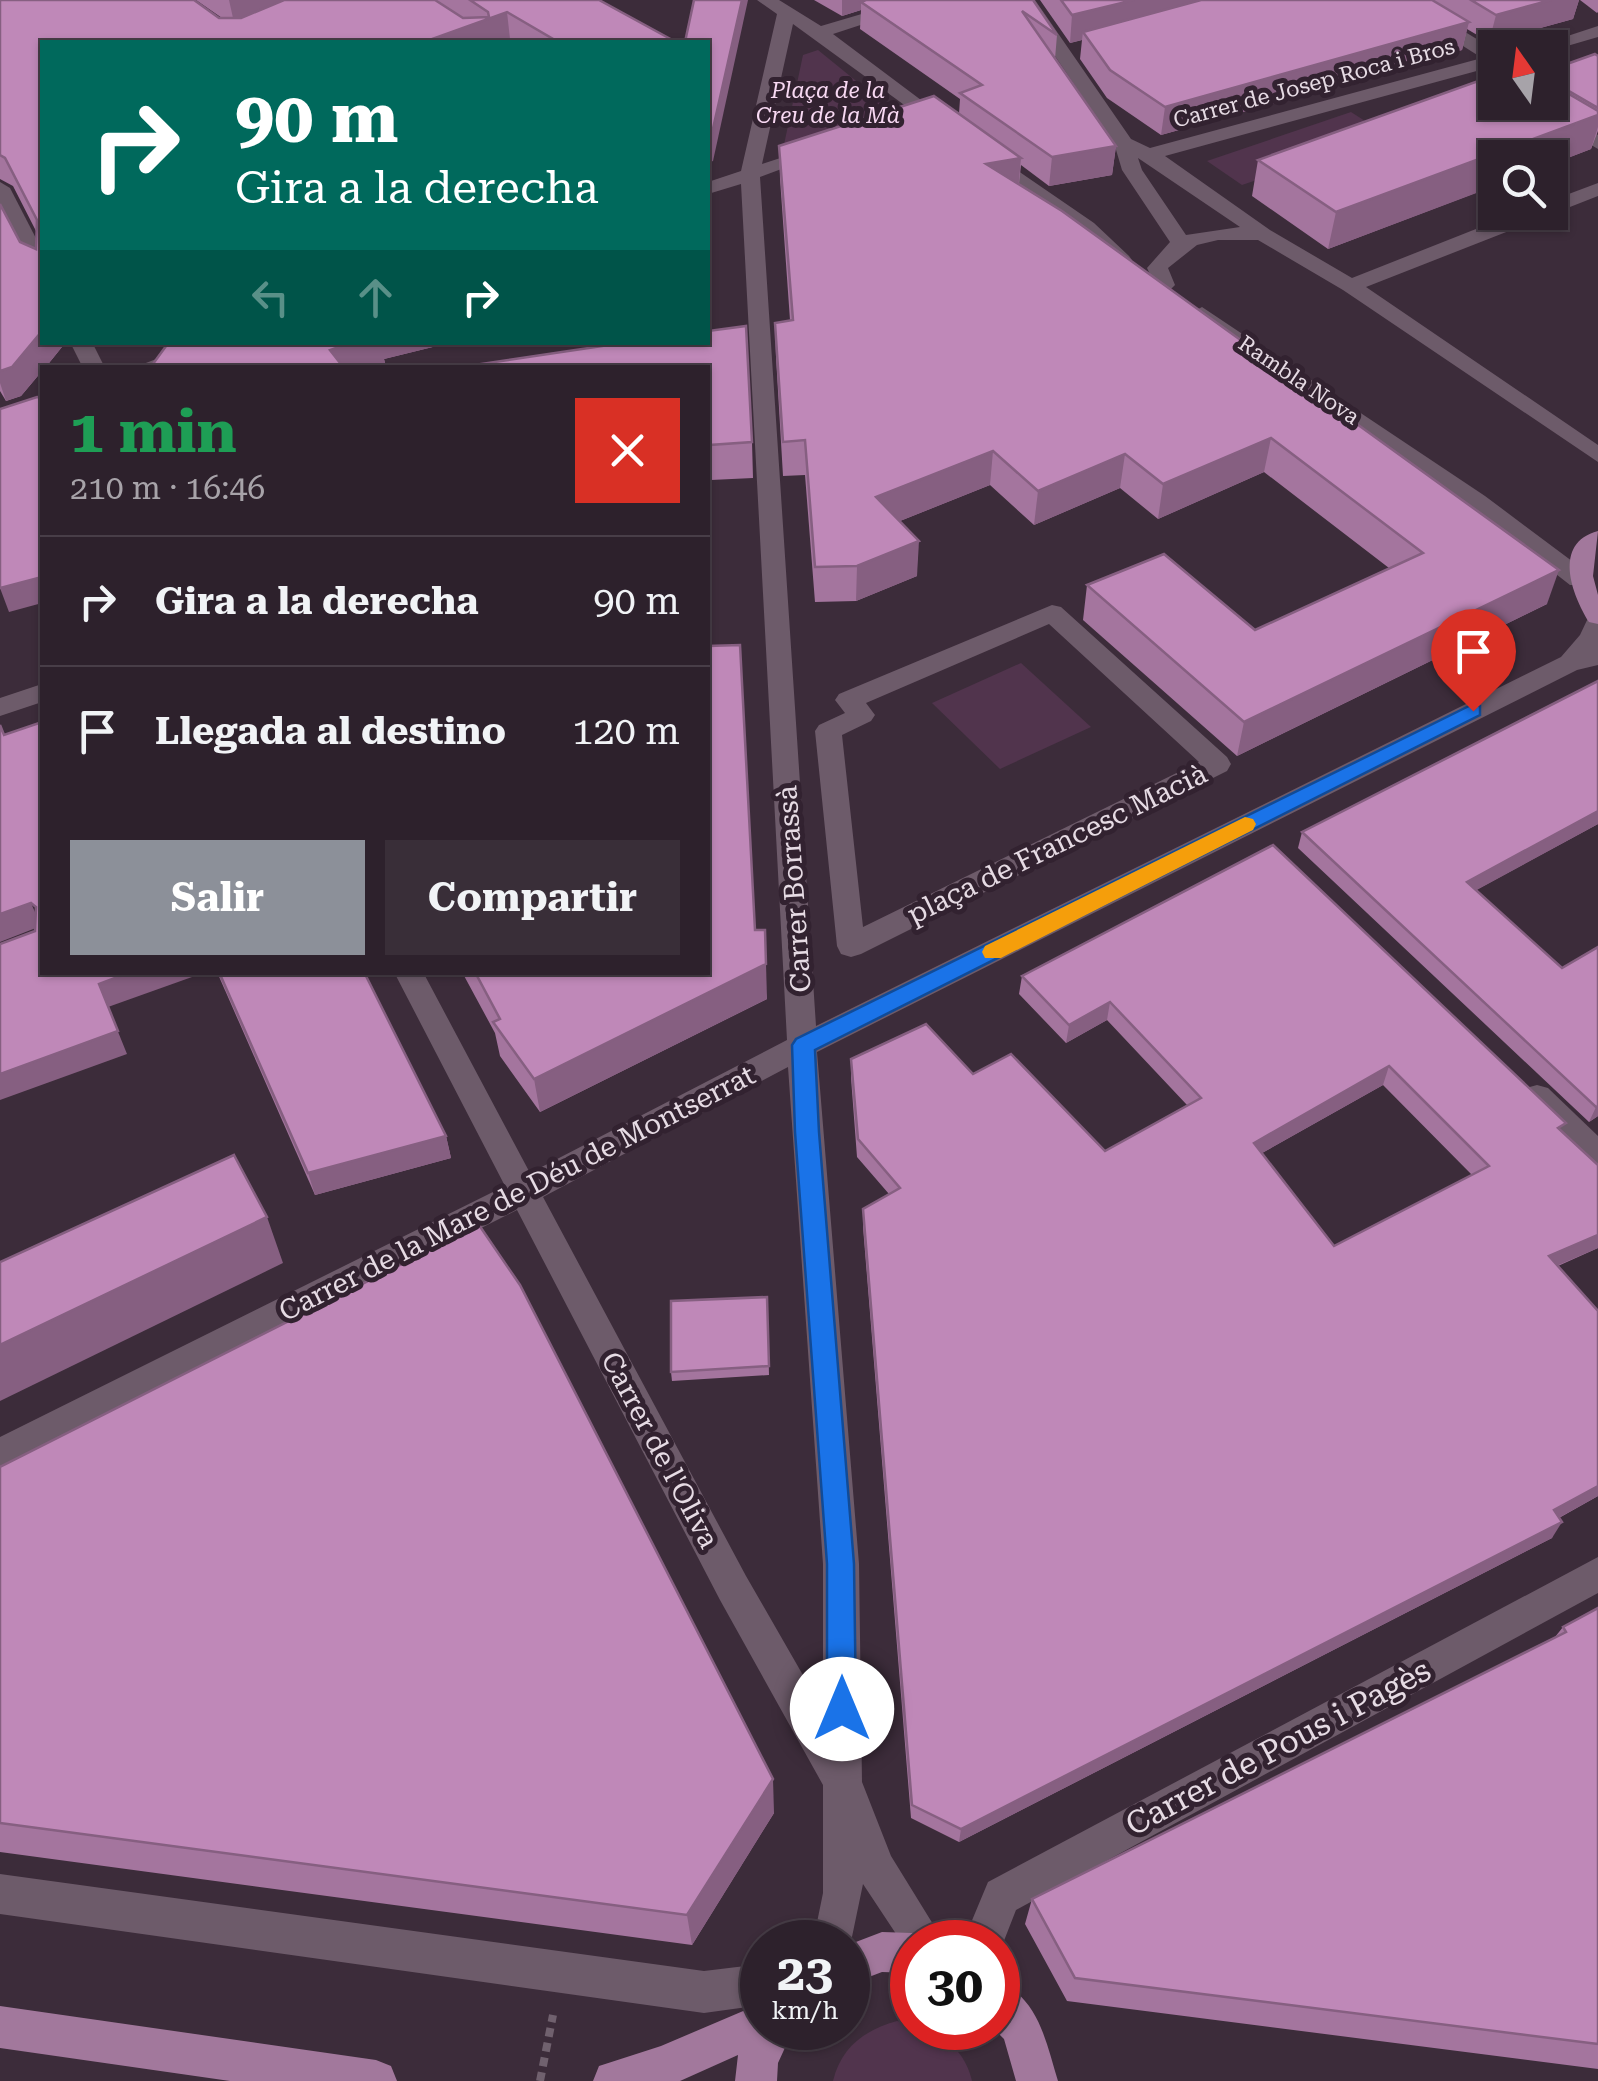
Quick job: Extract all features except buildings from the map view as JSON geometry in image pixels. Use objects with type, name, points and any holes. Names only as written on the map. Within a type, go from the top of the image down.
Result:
[{"type":"main road","points":[[1598,538],[1581,560],[1579,579],[1598,619]]},
{"type":"main road","points":[[1020,2026],[1037,2081]]},
{"type":"main road","points":[[0,2027],[376,2081]]},
{"type":"main road","points":[[614,2081],[663,2067],[740,2034]]},
{"type":"main road","points":[[756,2081],[757,2060],[762,2050]]},
{"type":"street","points":[[766,0],[819,32],[1087,227],[1131,248],[1173,248],[1233,232],[1262,234]]},
{"type":"street","points":[[819,32],[928,0]]},
{"type":"street","points":[[1026,0],[1124,142],[1132,170],[1173,248]]},
{"type":"street","points":[[1399,0],[1478,49]]},
{"type":"street","points":[[750,175],[786,13]]},
{"type":"street","points":[[1568,40],[1598,31]]},
{"type":"street","points":[[1064,54],[1087,48]]},
{"type":"street","name":"Carrer de Josep Roca i Bros","points":[[1147,155],[1478,64]]},
{"type":"street","points":[[1467,67],[1478,74]]},
{"type":"street","points":[[900,124],[928,114]]},
{"type":"street","points":[[1560,120],[1598,142]]},
{"type":"street","points":[[1124,142],[1164,163],[1262,234],[1350,286],[1598,454]]},
{"type":"street","points":[[710,187],[844,143]]},
{"type":"street","name":"Carrer Borrassà","points":[[750,175],[807,1132],[840,1564],[842,1782],[876,1868],[910,1920]]},
{"type":"street","points":[[0,188],[40,265]]},
{"type":"street","points":[[1568,201],[1598,189]]},
{"type":"street","name":"Rambla Nova","points":[[1087,227],[1119,259],[1164,285],[1477,501],[1579,579]]},
{"type":"street","points":[[1350,286],[1492,230]]},
{"type":"street","points":[[1164,285],[1157,268],[1173,248]]},
{"type":"street","points":[[153,365],[214,345]]},
{"type":"street","name":"plaça de Francesc Macià","points":[[1052,612],[1218,764],[851,946],[828,731],[862,715],[848,700],[1052,612]]},
{"type":"street","name":"Carrer de la Mare de Déu de Montserrat","points":[[0,1454],[522,1192],[804,1045],[1584,660],[1598,619]]},
{"type":"street","points":[[0,706],[40,694]]},
{"type":"street","points":[[1248,823],[1276,850]]},
{"type":"street","name":"Carrer de l'Oliva","points":[[410,975],[733,1588],[842,1782],[843,1893],[837,1920]]},
{"type":"street","points":[[1514,1075],[1598,1154]]},
{"type":"street","name":"Carrer de Pous i Pagès","points":[[992,1920],[1002,1896],[1598,1574]]},
{"type":"street","points":[[0,1894],[704,1992],[740,1988]]},
{"type":"path","points":[[540,2081],[563,1970]]},
{"type":"green space","name":"Plaça de la Creu de la Mà","points":[[818,50],[898,115],[782,154],[803,55]]},
{"type":"green space","points":[[1351,112],[1387,135],[1242,185],[1207,161]]},
{"type":"green space","points":[[1021,663],[1091,727],[1000,769],[932,703]]},
{"type":"green space","points":[[890,2024],[890,2050],[956,2050],[972,2081],[833,2081],[847,2050],[870,2050],[870,2032]]},
{"type":"slow traffic","points":[[993,952],[1245,824]]},
{"type":"route","points":[[842,1709],[840,1564],[807,1132],[804,1045],[1473,711]]}]
